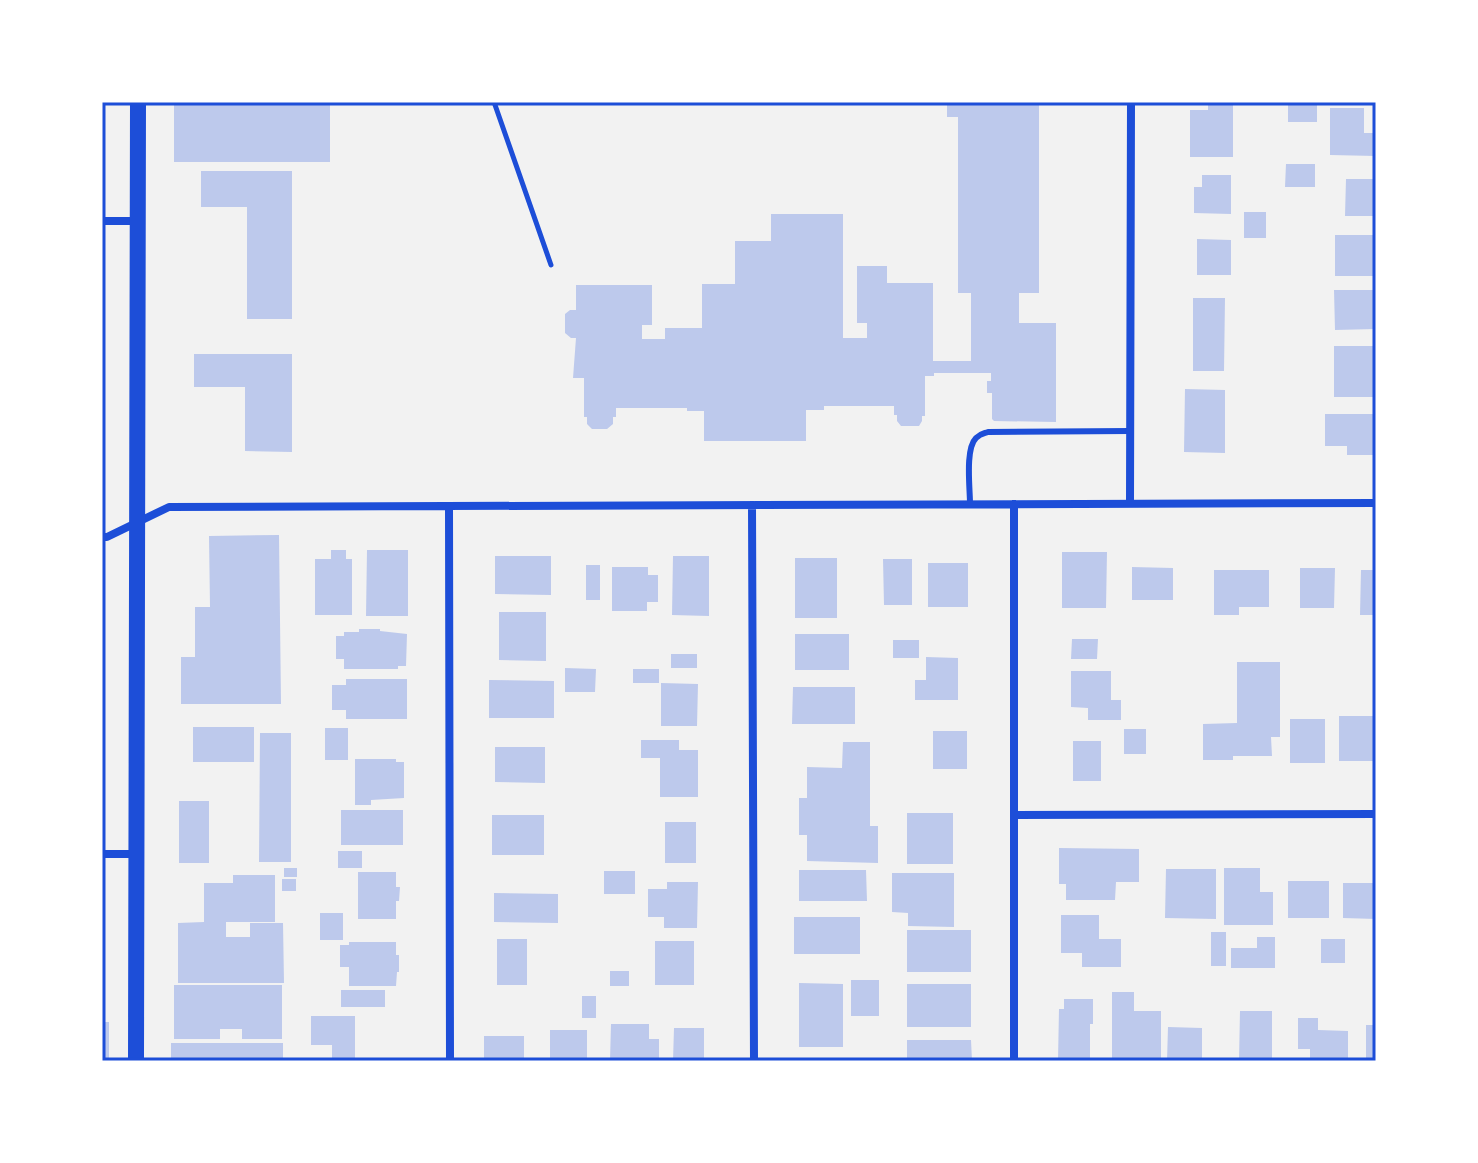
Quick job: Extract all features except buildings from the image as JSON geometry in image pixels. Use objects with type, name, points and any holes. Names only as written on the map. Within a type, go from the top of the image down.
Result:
[{"type":"main road","points":[[136,1061],[138,102]]},
{"type":"street","points":[[1130,503],[1131,102]]},
{"type":"street","points":[[102,221],[137,221]]},
{"type":"street","points":[[102,537],[137,524],[169,507],[1376,503]]},
{"type":"street","points":[[1014,504],[1014,1061]]},
{"type":"street","points":[[752,505],[754,1061]]},
{"type":"street","points":[[449,506],[450,1061]]},
{"type":"street","points":[[1014,815],[1376,814]]},
{"type":"street","points":[[102,854],[137,854]]},
{"type":"lane","points":[[970,504],[970,451],[979,435],[988,432],[1130,431]]},
{"type":"path","points":[[494,102],[551,265]]}]
